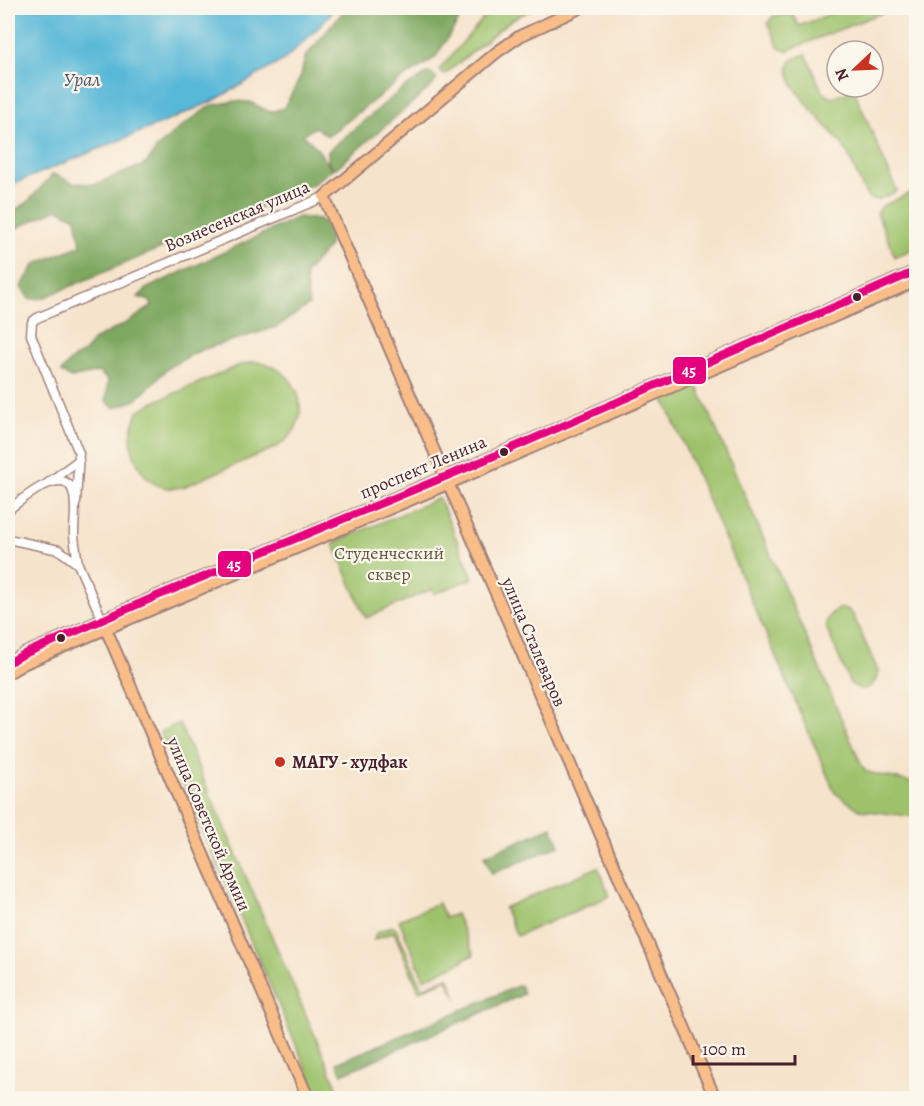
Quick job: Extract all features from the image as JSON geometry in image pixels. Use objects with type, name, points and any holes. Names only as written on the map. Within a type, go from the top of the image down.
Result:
[{"type":"main road","name":"Вознесенская улица","points":[[324,197],[497,52],[520,36],[580,8]]},
{"type":"main road","name":"улица Сталеваров","points":[[324,197],[715,1098]]},
{"type":"main road","name":"проспект Ленина","points":[[448,479],[916,271]]},
{"type":"main road","name":"проспект Ленина","points":[[8,662],[104,624],[916,281]]},
{"type":"main road","name":"проспект Ленина","points":[[8,673],[104,624]]},
{"type":"main road","name":"улица Советской Армии","points":[[104,624],[308,1098]]},
{"type":"street","name":"Вознесенская улица","points":[[79,456],[31,335],[32,322],[324,197]]},
{"type":"street","points":[[8,510],[46,484],[79,456]]},
{"type":"street","points":[[78,564],[74,535],[79,456]]},
{"type":"street","points":[[46,484],[62,482],[69,486],[76,502]]},
{"type":"street","points":[[59,550],[71,542],[74,535]]},
{"type":"street","points":[[8,539],[59,550],[78,564]]},
{"type":"street","name":"улица Советской Армии","points":[[78,564],[104,624]]},
{"type":"green space","points":[[346,8],[464,8],[464,12],[435,58],[400,80],[328,136],[315,127],[303,135],[315,146],[332,169],[313,184],[43,298],[29,299],[21,287],[35,264],[81,245],[76,218],[58,209],[8,232],[8,214],[27,203],[53,174],[74,183],[95,184],[146,164],[157,148],[210,106],[234,101],[250,102],[270,112],[284,108],[301,76],[305,57]]},
{"type":"green space","points":[[492,8],[535,8],[511,20],[444,75],[439,70]]},
{"type":"green space","points":[[845,8],[894,8],[786,51],[779,48],[768,23],[773,16],[792,14],[799,26]]},
{"type":"green space","points":[[806,54],[825,93],[825,99],[858,99],[897,191],[879,199],[868,198],[844,147],[799,94],[792,82],[788,72],[791,61]]},
{"type":"green space","points":[[428,73],[433,74],[437,79],[432,86],[336,168],[333,168],[328,161],[328,151],[402,89]]},
{"type":"green space","points":[[916,190],[916,256],[912,249],[895,257],[877,213],[882,206]]},
{"type":"green space","points":[[298,217],[320,219],[331,228],[329,246],[305,274],[309,305],[277,327],[201,350],[169,367],[136,400],[114,408],[106,401],[108,381],[99,372],[71,378],[61,372],[95,339],[128,322],[152,306],[150,301],[138,297],[148,288]]},
{"type":"green space","points":[[253,362],[277,369],[286,376],[298,395],[299,419],[290,436],[277,447],[183,487],[161,486],[147,478],[137,464],[132,448],[132,433],[138,412],[150,404],[240,365]]},
{"type":"green space","points":[[690,384],[698,387],[861,764],[865,771],[916,783],[916,817],[860,810],[835,793],[664,399],[666,395]]},
{"type":"green space","name":"Студенческий сквер","points":[[439,498],[473,578],[434,594],[432,589],[366,618],[333,543]]},
{"type":"green space","points":[[839,609],[847,609],[853,615],[878,671],[875,682],[868,688],[860,688],[850,683],[826,627],[830,616]]},
{"type":"green space","points":[[179,723],[342,1098],[319,1098],[160,732]]},
{"type":"green space","points":[[552,827],[560,845],[492,874],[484,856]]},
{"type":"green space","points":[[598,867],[610,896],[517,936],[504,908]]},
{"type":"green space","points":[[439,903],[445,918],[456,914],[474,955],[424,979],[399,920]]},
{"type":"green space","points":[[392,926],[397,930],[422,988],[448,977],[457,999],[447,979],[419,991],[394,932],[374,940],[376,933]]},
{"type":"green space","points":[[520,985],[524,994],[342,1074],[337,1063]]},
{"type":"water","name":"Урал","points":[[8,8],[335,8],[316,30],[284,60],[215,100],[8,186]]},
{"type":"transit line","name":"45","points":[[8,663],[157,596],[464,469],[916,271]]},
{"type":"place","name":"МАГУ - худфак","points":[[280,762]]}]
